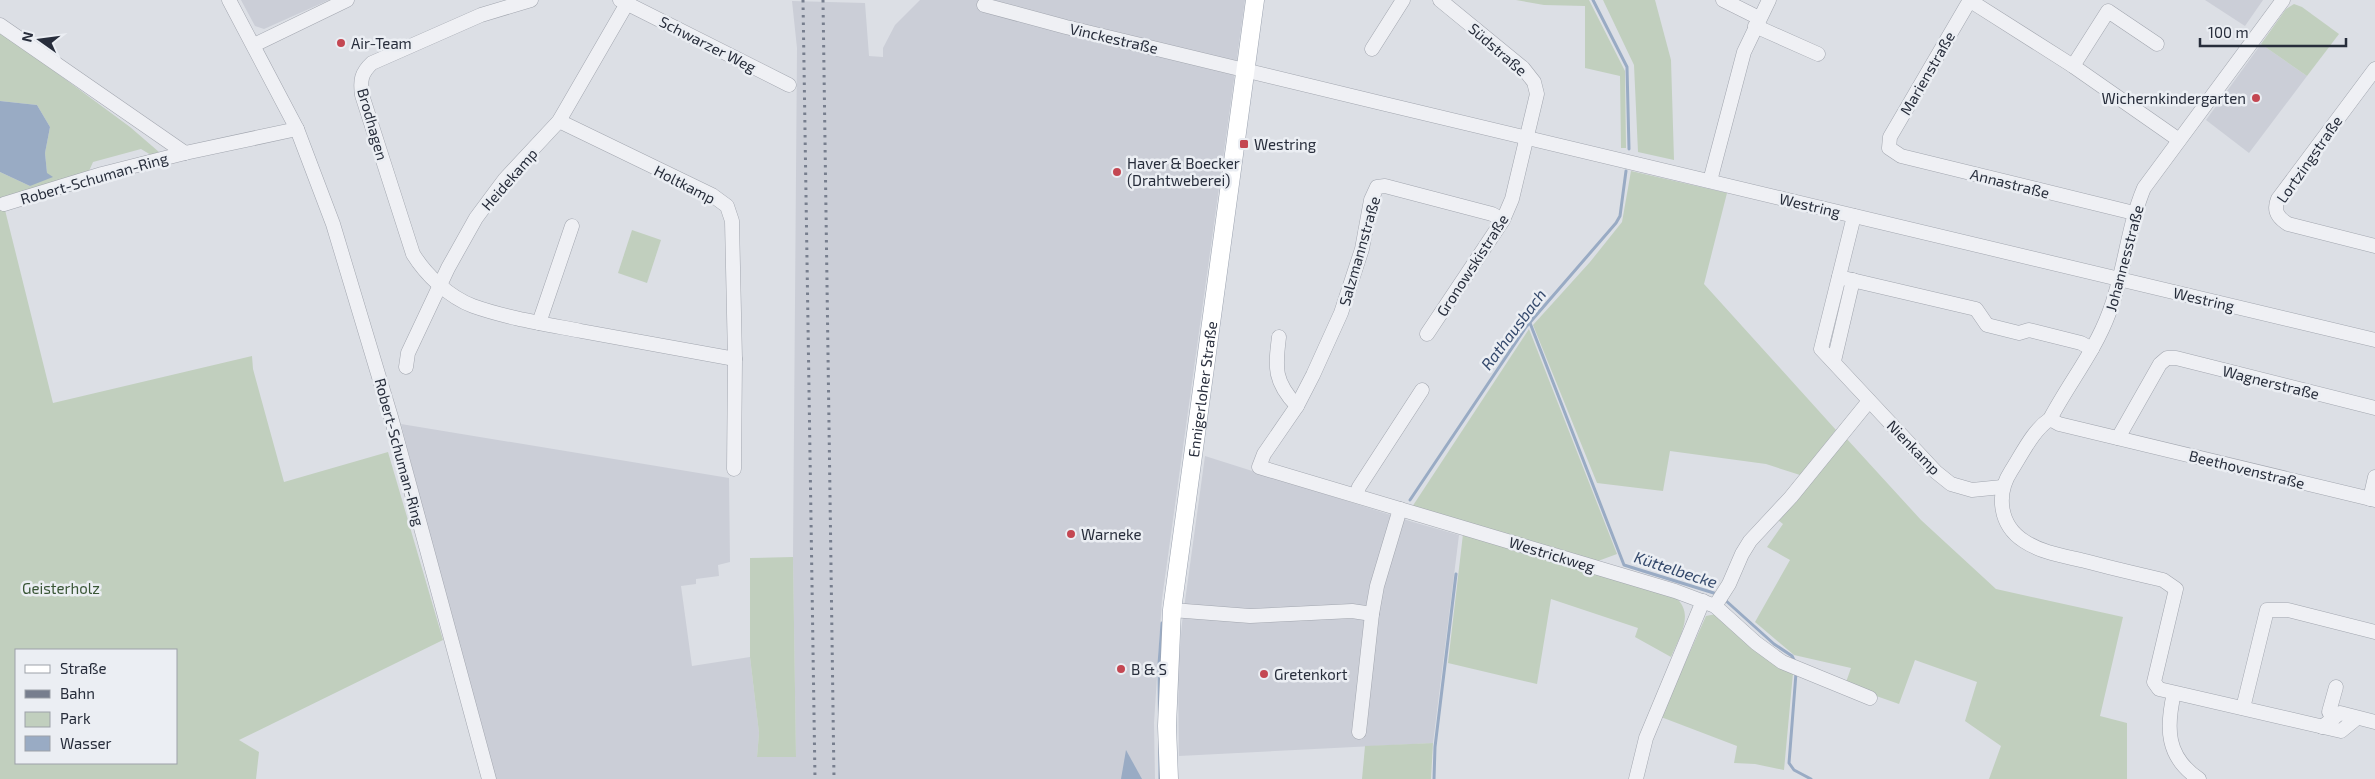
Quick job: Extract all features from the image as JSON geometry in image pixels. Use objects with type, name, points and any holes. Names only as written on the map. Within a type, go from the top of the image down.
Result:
[{"type":"main road","name":"Ennigerloher Straße","points":[[1169,779],[1167,726],[1172,610],[1254,0]]},
{"type":"street","name":"Robert-Schuman-Ring","points":[[230,0],[297,130],[333,224],[379,374],[489,779]]},
{"type":"street","points":[[254,46],[347,0]]},
{"type":"street","name":"Brodhagen","points":[[440,284],[420,265],[413,254],[362,95],[360,81],[364,70],[372,63],[481,15],[531,0]]},
{"type":"street","points":[[1372,49],[1403,0]]},
{"type":"street","name":"Südstraße","points":[[1440,0],[1523,68],[1534,82],[1537,94],[1526,137]]},
{"type":"street","points":[[1723,0],[1757,22],[1818,54]]},
{"type":"street","points":[[1710,181],[1734,82],[1757,22],[1769,0]]},
{"type":"street","points":[[1970,0],[2073,66],[2180,140]]},
{"type":"street","name":"Marienstraße","points":[[1889,148],[1890,137],[1970,0]]},
{"type":"street","name":"Johannesstraße","points":[[2002,487],[2038,431],[2050,419],[2102,331],[2120,279],[2134,213],[2144,188],[2283,0]]},
{"type":"street","name":"Heidekamp","points":[[406,367],[408,354],[440,284],[476,218],[491,196],[559,120],[625,1]]},
{"type":"street","name":"Schwarzer Weg","points":[[625,1],[789,85]]},
{"type":"street","name":"Vinckestraße","points":[[984,5],[1066,28],[1245,70]]},
{"type":"street","points":[[2073,66],[2108,11],[2157,44]]},
{"type":"street","name":"Robert-Schuman-Ring","points":[[0,25],[185,152]]},
{"type":"street","name":"Lortzingstraße","points":[[2375,69],[2278,199],[2276,205],[2276,212],[2280,220],[2288,224],[2375,246]]},
{"type":"street","name":"Westring","points":[[1245,70],[2375,340]]},
{"type":"street","name":"Holtkamp","points":[[559,120],[712,195],[727,206],[732,221],[735,359],[734,469]]},
{"type":"street","name":"Robert-Schuman-Ring","points":[[4,204],[102,174],[185,152],[297,130]]},
{"type":"street","name":"Gronowskistraße","points":[[1427,334],[1503,220],[1512,199],[1526,137]]},
{"type":"street","name":"Annastraße","points":[[1889,148],[1901,156],[2134,213]]},
{"type":"street","name":"Salzmannstraße","points":[[1260,467],[1264,454],[1296,406],[1328,343],[1350,289],[1362,249],[1371,200],[1377,187],[1385,186],[1492,214],[1503,220]]},
{"type":"street","name":"Nienkamp","points":[[1854,216],[1821,348],[1936,472],[1951,484],[1972,490],[2002,487]]},
{"type":"street","points":[[539,323],[572,226]]},
{"type":"street","points":[[1839,277],[1976,309],[1987,325],[2019,333],[2029,330],[2081,343],[2092,349]]},
{"type":"street","points":[[1834,362],[1853,280]]},
{"type":"street","points":[[440,284],[455,297],[472,306],[539,323],[735,359]]},
{"type":"street","points":[[1279,337],[1276,359],[1277,376],[1284,393],[1296,406]]},
{"type":"street","name":"Wagnerstraße","points":[[2118,438],[2160,364],[2167,358],[2186,361],[2375,408]]},
{"type":"street","points":[[1356,495],[1359,487],[1422,390]]},
{"type":"street","points":[[1636,779],[1646,738],[1709,604],[1729,584],[1750,541],[1791,497],[1869,401]]},
{"type":"street","name":"Beethovenstraße","points":[[2050,419],[2058,424],[2372,500]]},
{"type":"street","name":"Westrickweg","points":[[1260,467],[1675,591],[1709,604],[1782,662],[1870,698]]},
{"type":"street","points":[[2372,500],[2375,477]]},
{"type":"street","points":[[2002,487],[2002,504],[2005,518],[2013,532],[2023,541],[2043,551],[2163,580],[2176,589],[2154,682],[2159,690],[2341,732],[2357,718]]},
{"type":"street","points":[[1359,732],[1372,614],[1377,586],[1400,509]]},
{"type":"street","points":[[1172,610],[1250,616],[1352,611],[1372,614]]},
{"type":"street","points":[[2243,708],[2267,610],[2288,610],[2375,632]]},
{"type":"street","points":[[2334,718],[2329,712],[2336,687]]},
{"type":"street","points":[[2174,693],[2168,718],[2170,738],[2179,759],[2186,769],[2200,779]]},
{"type":"street","points":[[2322,727],[2340,714],[2375,722]]},
{"type":"shaded area","points":[[241,0],[329,0],[264,29],[255,26]]},
{"type":"shaded area","points":[[920,0],[1245,0],[1162,599],[1154,723],[1155,779],[493,779],[401,424],[729,478],[730,562],[718,565],[719,576],[696,579],[696,584],[681,586],[692,666],[750,657],[759,733],[757,757],[796,757],[793,557],[797,48],[792,1],[865,3],[869,56],[883,57],[883,48],[895,25]]},
{"type":"shaded area","points":[[2205,0],[2263,0],[2245,26]]},
{"type":"shaded area","name":"Wichernkindergarten","points":[[2261,44],[2307,76],[2249,153],[2206,120]]},
{"type":"shaded area","points":[[1205,456],[1459,535],[1433,743],[1179,756],[1178,670],[1182,623]]},
{"type":"green space","points":[[1516,0],[1589,0],[1625,71],[1626,148],[1621,148],[1620,76],[1585,68],[1585,6],[1544,5]]},
{"type":"green space","points":[[1603,0],[1655,0],[1671,60],[1674,160],[1638,152],[1634,65]]},
{"type":"green space","points":[[2294,4],[2302,7],[2339,34],[2307,76],[2261,44],[2286,9]]},
{"type":"green space","points":[[0,31],[130,127],[159,152],[151,155],[141,149],[93,162],[89,171],[0,199],[0,172],[30,186],[47,173],[45,153],[50,127],[37,105],[0,101]]},
{"type":"green space","points":[[1631,171],[1727,193],[1704,284],[1836,430],[1800,475],[1766,464],[1670,451],[1663,491],[1597,483],[1533,325],[1590,262],[1622,222]]},
{"type":"green space","name":"Geisterholz","points":[[0,210],[5,210],[53,403],[252,356],[253,369],[284,482],[388,452],[443,640],[239,740],[259,752],[256,779],[0,779]]},
{"type":"green space","points":[[632,230],[661,240],[647,283],[618,273]]},
{"type":"green space","points":[[1529,329],[1617,554],[1598,561],[1412,507]]},
{"type":"green space","points":[[1846,438],[1921,520],[1996,589],[2123,617],[2100,716],[2127,723],[2127,779],[1989,779],[2001,746],[1965,721],[1977,682],[1915,660],[1899,704],[1845,685],[1851,668],[1794,655],[1755,622],[1790,560],[1767,547],[1783,524],[1778,520]]},
{"type":"green space","points":[[1463,534],[1676,598],[1682,604],[1685,619],[1671,657],[1635,637],[1638,628],[1551,599],[1537,684],[1448,663]]},
{"type":"green space","points":[[793,557],[796,757],[757,757],[759,733],[750,657],[750,558]]},
{"type":"green space","points":[[1716,614],[1793,673],[1784,770],[1755,764],[1734,763],[1737,746],[1661,717],[1706,616]]},
{"type":"green space","points":[[1433,743],[1431,779],[1362,779],[1365,746]]},
{"type":"water","points":[[0,101],[37,105],[50,127],[45,153],[47,173],[53,177],[30,186],[0,172]]},
{"type":"water","points":[[1126,750],[1142,779],[1121,779]]},
{"type":"waterway","name":"Rathausbach","points":[[1593,0],[1627,67],[1629,149]]},
{"type":"waterway","name":"Rathausbach","points":[[1410,500],[1526,327],[1616,223],[1620,216],[1626,171]]},
{"type":"waterway","name":"Küttelbecke","points":[[1530,323],[1624,565],[1717,594]]},
{"type":"waterway","name":"Rathausbach","points":[[1434,779],[1435,747],[1456,574]]},
{"type":"waterway","name":"Küttelbecke","points":[[1724,599],[1774,644],[1792,656],[1796,664]]},
{"type":"waterway","points":[[1160,779],[1159,664],[1162,623]]},
{"type":"waterway","name":"Küttelbecke","points":[[1796,673],[1789,763],[1794,770],[1811,779]]},
{"type":"railway","points":[[803,0],[815,779]]},
{"type":"railway","points":[[823,0],[834,779]]},
{"type":"place","name":"Air-Team","points":[[341,43]]},
{"type":"place","name":"Wichernkindergarten","points":[[2256,98]]},
{"type":"place","name":"Westring","points":[[1244,144]]},
{"type":"place","name":"Haver & Boecker (Drahtweberei)","points":[[1117,172]]},
{"type":"place","name":"Warneke","points":[[1071,534]]},
{"type":"place","name":"B & S","points":[[1121,669]]},
{"type":"place","name":"Gretenkort","points":[[1264,674]]}]
